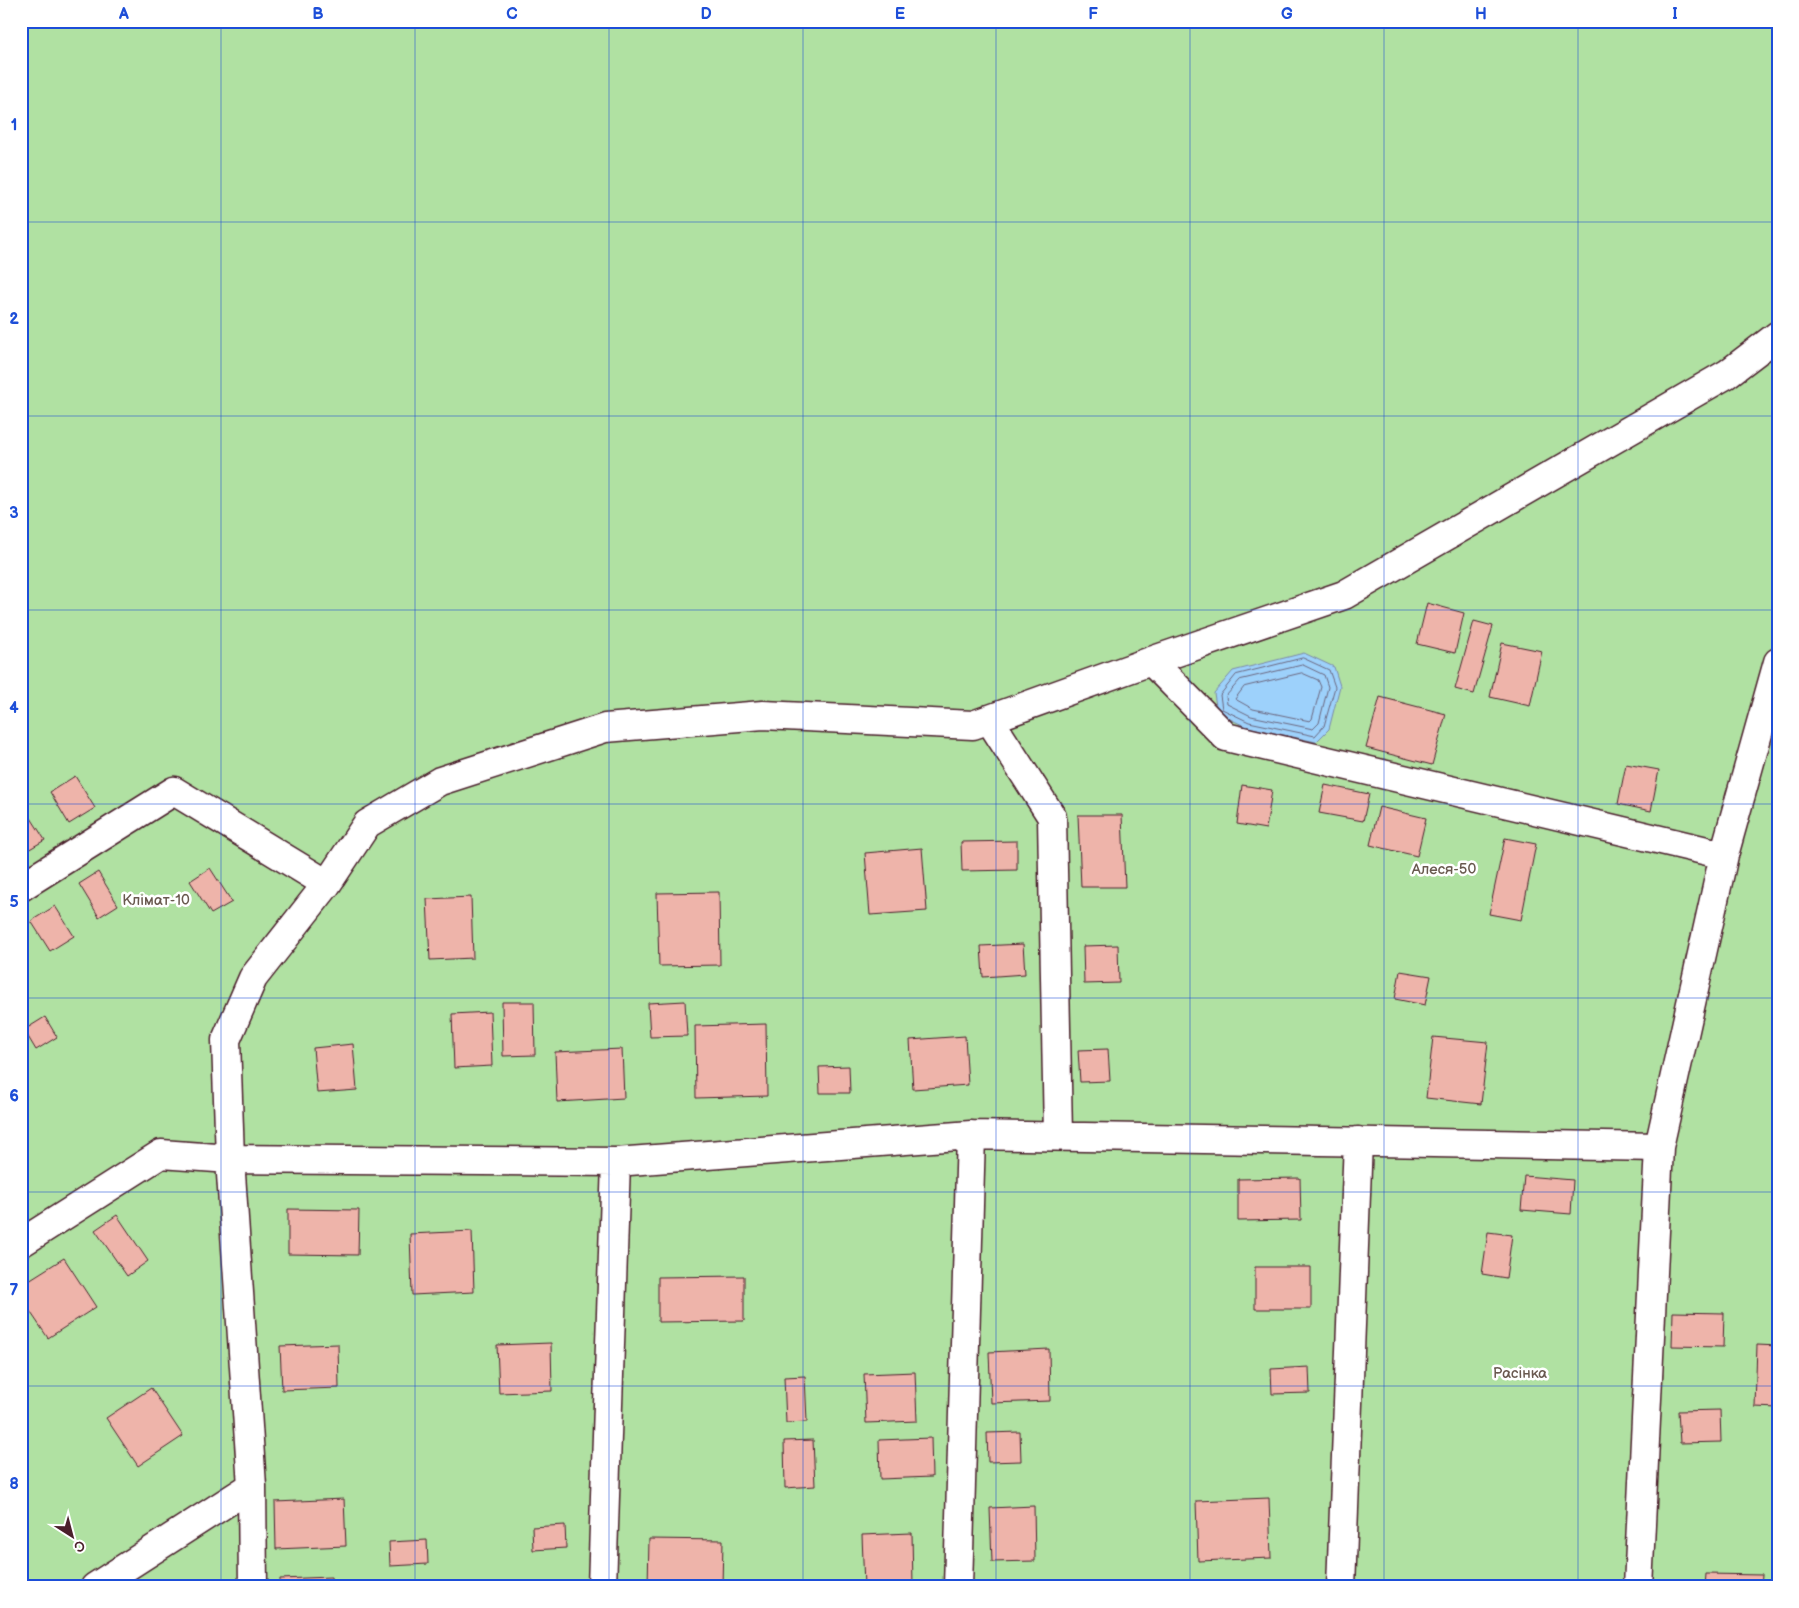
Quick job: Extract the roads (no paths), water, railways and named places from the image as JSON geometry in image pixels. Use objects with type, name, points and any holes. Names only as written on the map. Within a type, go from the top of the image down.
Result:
[{"type":"street","points":[[253,1587],[252,1486],[230,1159],[226,1040],[253,978],[327,884],[367,824],[440,781],[605,728],[763,715],[973,725],[1151,661],[1344,596],[1727,374],[1778,335]]},
{"type":"street","points":[[1151,661],[1226,737],[1724,854]]},
{"type":"street","points":[[1638,1587],[1659,1147],[1724,854],[1778,662]]},
{"type":"street","points":[[989,719],[1052,816],[1058,1136]]},
{"type":"street","points":[[21,888],[174,791],[327,884]]},
{"type":"street","points":[[21,1243],[161,1154],[230,1159],[616,1162],[971,1135],[1659,1147]]},
{"type":"street","points":[[958,1587],[971,1135]]},
{"type":"street","points":[[1341,1587],[1358,1141]]},
{"type":"street","points":[[602,1587],[616,1162]]},
{"type":"street","points":[[95,1587],[252,1486]]},
{"type":"water","points":[[1304,653],[1334,667],[1340,686],[1329,729],[1316,742],[1247,727],[1217,713],[1214,693],[1233,671]]},
{"type":"park label","name":"Алеся-50","points":[[1444,869]]},
{"type":"park label","name":"Клімат-10","points":[[156,900]]},
{"type":"park label","name":"Расінка","points":[[1520,1373]]}]
